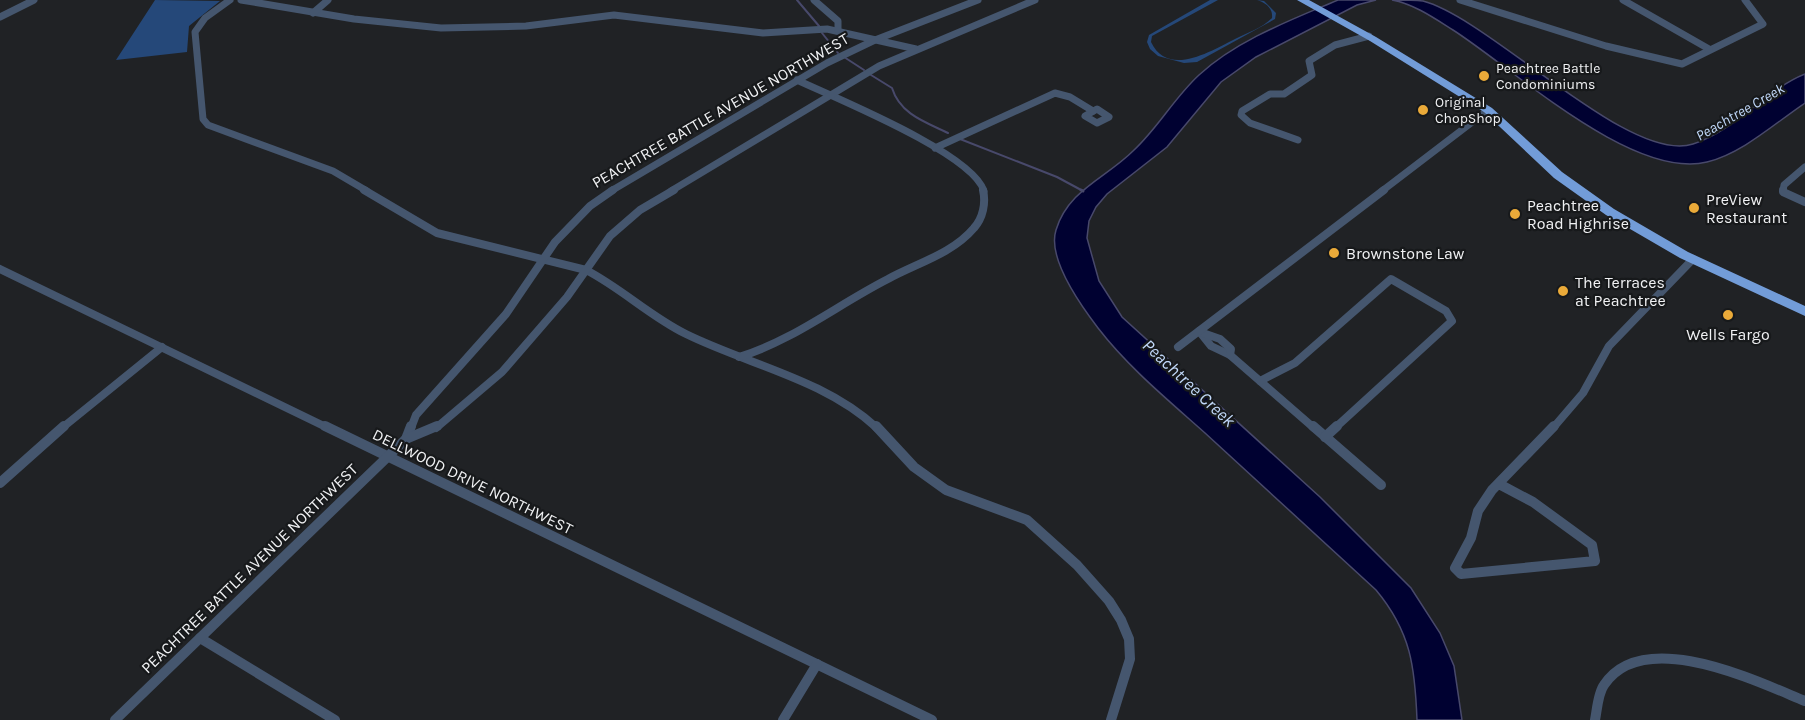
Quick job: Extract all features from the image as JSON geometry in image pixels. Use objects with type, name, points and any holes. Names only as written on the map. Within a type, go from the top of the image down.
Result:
[{"type":"highway","points":[[1302,0],[1364,33],[1488,110],[1580,191],[1640,231],[1693,259],[1805,311]]},
{"type":"street","points":[[0,17],[34,0]]},
{"type":"street","points":[[230,0],[205,18],[195,32],[203,119],[216,130],[341,174],[437,233],[585,270],[608,281],[684,333],[819,389],[849,405],[876,426],[914,467],[946,490],[1011,512],[1027,520],[1110,600],[1127,627],[1131,650],[1128,670],[1111,720]]},
{"type":"street","points":[[241,0],[313,13],[441,28],[526,26],[614,15],[763,33],[838,30],[916,49]]},
{"type":"street","points":[[313,13],[328,0]]},
{"type":"street","points":[[814,0],[838,21],[838,30]]},
{"type":"street","name":"PEACHTREE BATTLE AVENUE NORTHWEST","points":[[406,439],[416,415],[506,314],[543,259],[572,223],[608,193],[797,80],[875,40],[978,0]]},
{"type":"street","name":"PEACHTREE BATTLE AVENUE NORTHWEST","points":[[115,720],[406,439],[435,428],[502,372],[536,336],[610,236],[640,210],[827,95],[879,66],[1035,0]]},
{"type":"street","points":[[1460,0],[1606,46],[1678,63],[1685,63],[1763,24],[1745,0]]},
{"type":"street","points":[[1623,0],[1709,49]]},
{"type":"street","points":[[1298,140],[1250,123],[1241,115],[1242,111],[1270,94],[1284,94],[1312,75],[1309,61],[1335,45],[1364,33]]},
{"type":"street","points":[[739,357],[770,348],[799,335],[885,279],[952,246],[974,228],[985,203],[981,183],[963,164],[797,80]]},
{"type":"street","points":[[935,148],[1054,93],[1070,97],[1093,111]]},
{"type":"street","points":[[1178,347],[1488,110]]},
{"type":"street","points":[[1805,166],[1784,185],[1783,192],[1805,202]]},
{"type":"street","points":[[1499,484],[1533,502],[1592,545],[1594,561],[1461,574],[1455,568],[1471,538],[1478,511],[1499,484],[1538,445],[1583,393],[1609,346],[1693,259]]},
{"type":"street","name":"DELLWOOD DRIVE NORTHWEST","points":[[0,268],[932,720]]},
{"type":"street","points":[[1260,381],[1295,363],[1391,279],[1446,311],[1452,321],[1324,436]]},
{"type":"street","points":[[1199,331],[1211,346],[1230,356],[1381,485]]},
{"type":"street","points":[[0,483],[84,408],[162,347]]},
{"type":"street","points":[[200,638],[335,720]]},
{"type":"street","points":[[1595,720],[1599,696],[1613,674],[1624,666],[1652,658],[1700,662],[1805,701]]},
{"type":"street","points":[[783,720],[817,664]]},
{"type":"shaded area","points":[[155,0],[220,1],[189,26],[187,52],[116,60]]},
{"type":"shaded area","points":[[1210,0],[1218,0],[1152,36],[1151,42],[1159,53],[1179,60],[1202,55],[1259,27],[1272,18],[1272,14],[1268,6],[1257,0],[1264,1],[1276,13],[1275,19],[1197,62],[1184,63],[1158,56],[1150,49],[1147,42],[1149,35]]},
{"type":"water","name":"Peachtree Creek","points":[[1338,0],[1376,0],[1357,5],[1256,57],[1221,82],[1167,147],[1107,194],[1096,207],[1089,221],[1087,238],[1099,281],[1122,317],[1320,497],[1411,588],[1440,633],[1454,666],[1462,720],[1417,720],[1415,683],[1409,651],[1388,605],[1376,590],[1122,356],[1083,308],[1061,268],[1057,254],[1056,230],[1069,205],[1142,142],[1199,75],[1247,41]]},
{"type":"water","points":[[1392,0],[1423,1],[1452,13],[1597,113],[1633,133],[1666,145],[1693,144],[1708,138],[1723,130],[1790,81],[1805,74],[1805,103],[1733,152],[1707,162],[1677,163],[1644,154],[1610,138],[1540,94],[1446,25],[1416,8]]},
{"type":"waterway","points":[[797,0],[819,26]]},
{"type":"waterway","points":[[822,33],[838,53]]},
{"type":"waterway","points":[[844,57],[864,70]]},
{"type":"waterway","points":[[871,75],[892,88],[907,111],[948,133]]},
{"type":"waterway","points":[[960,139],[1057,177],[1083,191],[1081,190]]},
{"type":"place","name":"Peachtree Battle Condominiums","points":[[1484,76]]},
{"type":"place","name":"Original ChopShop","points":[[1423,110]]},
{"type":"place","name":"PreView Restaurant","points":[[1694,208]]},
{"type":"place","name":"Peachtree Road Highrise","points":[[1515,214]]},
{"type":"place","name":"Brownstone Law","points":[[1334,253]]},
{"type":"place","name":"The Terraces at Peachtree","points":[[1563,291]]},
{"type":"place","name":"Wells Fargo","points":[[1728,315]]}]
